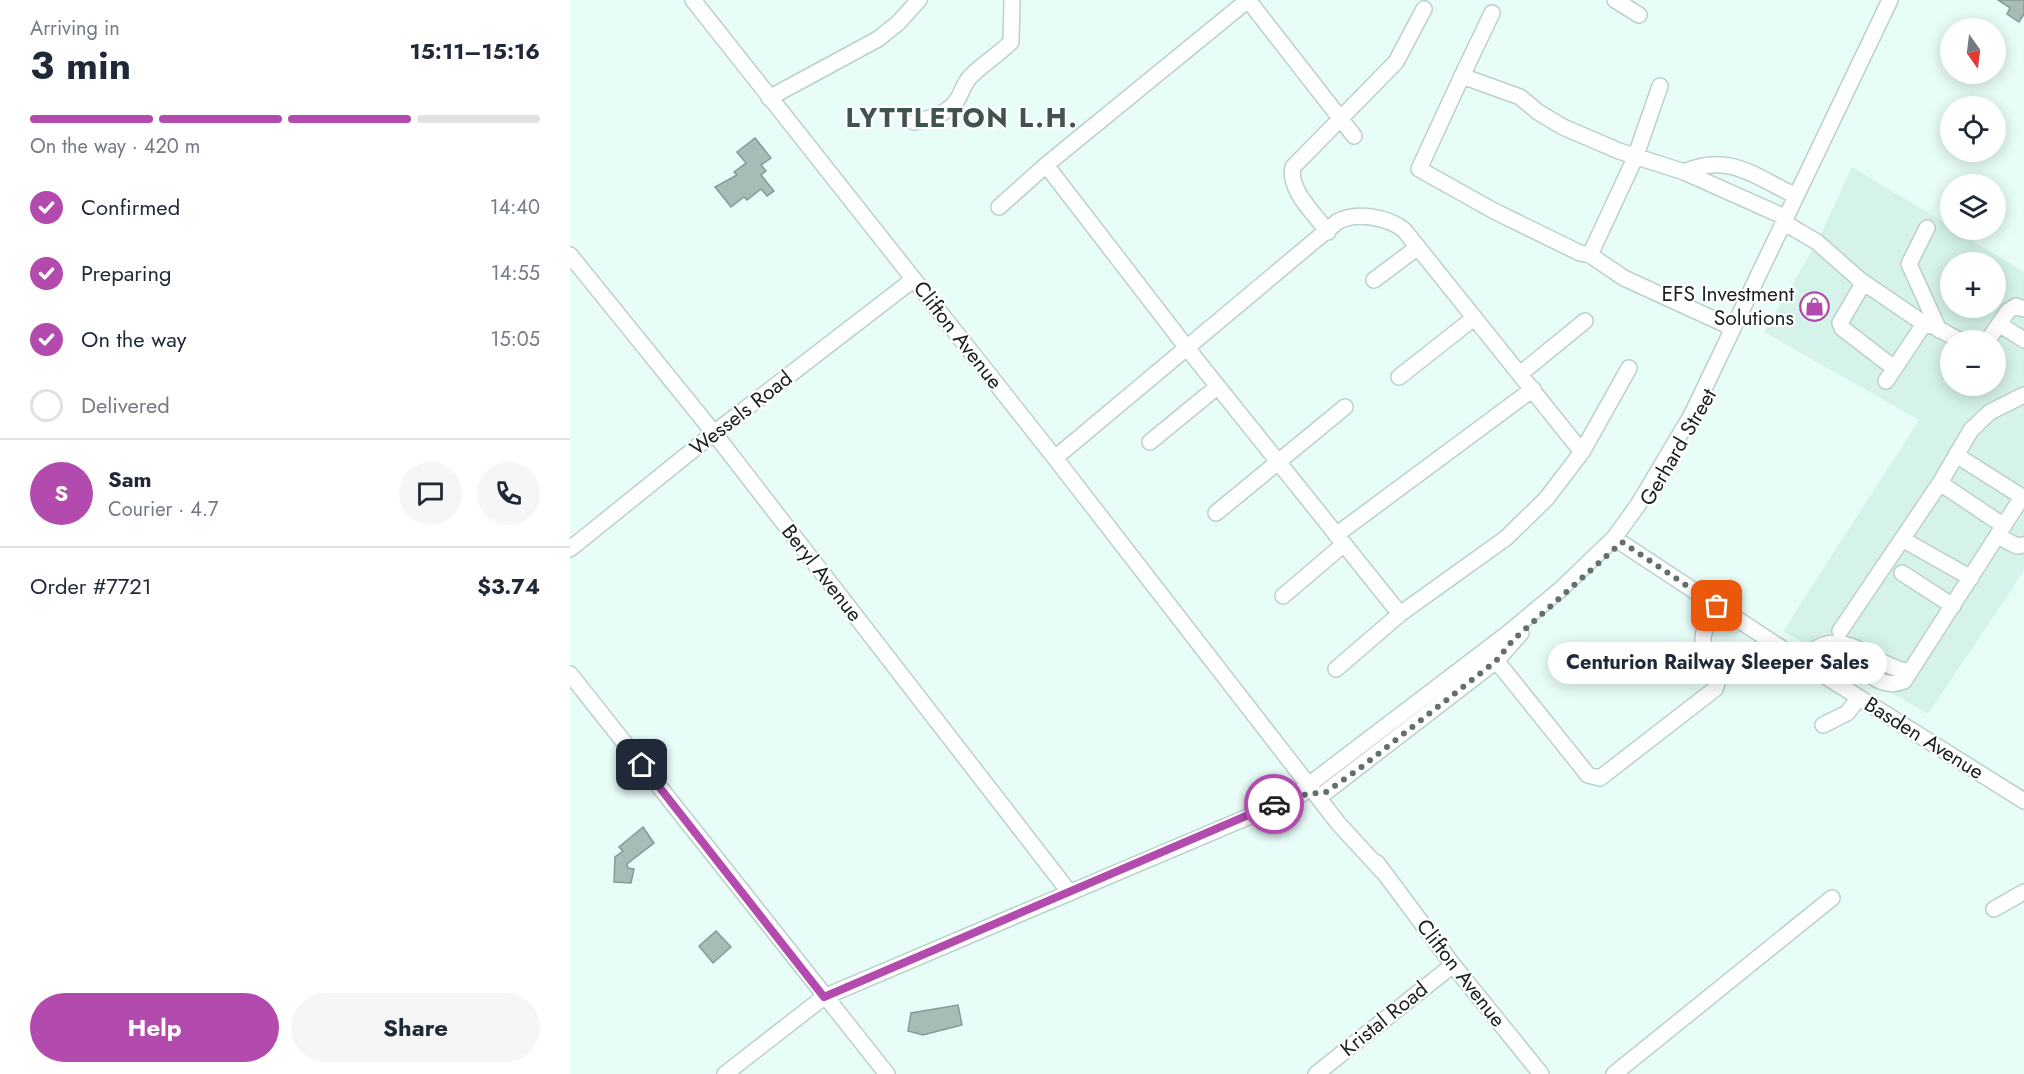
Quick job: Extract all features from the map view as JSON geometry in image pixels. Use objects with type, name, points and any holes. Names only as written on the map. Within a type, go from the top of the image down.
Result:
[{"type":"street","name":"Clifton Avenue","points":[[693,0],[1222,672],[1237,685],[1362,839],[1382,871],[1453,965],[1541,1074]]},
{"type":"street","points":[[770,99],[878,39],[898,23],[919,0]]},
{"type":"street","points":[[914,122],[935,117],[948,110],[958,99],[970,77],[993,60],[1011,42],[1012,0]]},
{"type":"street","points":[[999,207],[1046,165],[1248,0],[1354,136]]},
{"type":"street","points":[[1615,0],[1639,15]]},
{"type":"street","name":"Gerhard Street","points":[[725,1074],[824,997],[1359,769],[1492,655],[1513,640],[1618,540],[1700,413],[1796,196],[1890,0]]},
{"type":"street","name":"Gerhard Street","points":[[1618,540],[1674,446],[1898,0]]},
{"type":"street","points":[[1328,232],[1295,188],[1291,177],[1293,167],[1396,62],[1424,9]]},
{"type":"street","points":[[1492,13],[1419,169],[1494,211],[1580,253],[1590,255],[1624,278],[1733,328]]},
{"type":"street","points":[[1462,76],[1512,93],[1563,127],[1635,158],[1684,172],[1786,221],[1817,242],[1860,280],[1940,331]]},
{"type":"street","points":[[1590,255],[1635,158],[1660,86]]},
{"type":"street","points":[[1684,172],[1714,163],[1729,164],[1796,196]]},
{"type":"street","points":[[1046,165],[1217,387],[1400,614]]},
{"type":"street","points":[[1055,458],[1328,232],[1337,222],[1350,216],[1377,219],[1397,225],[1418,247],[1582,453]]},
{"type":"street","points":[[1927,228],[1909,264],[1933,328]]},
{"type":"street","points":[[1374,280],[1418,247]]},
{"type":"street","name":"Beryl Avenue","points":[[570,255],[714,433],[1070,893]]},
{"type":"street","name":"Wessels Road","points":[[570,549],[714,433],[914,279]]},
{"type":"street","points":[[1860,280],[1861,287],[1840,323],[1842,328],[1890,375],[1918,331],[1933,328]]},
{"type":"street","points":[[1995,330],[2012,308],[2020,306],[2024,309]]},
{"type":"street","points":[[1399,377],[1474,318]]},
{"type":"street","points":[[1520,374],[1585,321]]},
{"type":"street","points":[[1999,324],[2024,340]]},
{"type":"street","points":[[1336,669],[1400,614],[1506,538],[1546,499],[1582,453],[1629,368]]},
{"type":"street","points":[[1150,442],[1217,387]]},
{"type":"street","points":[[1283,596],[1340,540],[1533,389]]},
{"type":"street","points":[[1840,631],[1940,483],[1979,420],[2024,395]]},
{"type":"street","points":[[1216,513],[1345,407]]},
{"type":"street","points":[[1801,661],[1809,652],[1828,643],[1861,649],[1899,670],[1910,672],[2023,498],[1956,455]]},
{"type":"street","points":[[1940,483],[2017,546],[2024,545]]},
{"type":"street","points":[[1902,539],[1971,578]]},
{"type":"street","name":"Basden Avenue","points":[[1618,540],[1801,661],[2024,801]]},
{"type":"street","points":[[1902,573],[1953,606]]},
{"type":"street","points":[[1492,655],[1588,775],[1600,778],[1715,689],[1719,682],[1718,673],[1703,641],[1707,623],[1717,606]]},
{"type":"street","points":[[570,674],[887,1074]]},
{"type":"street","points":[[1823,725],[1847,713],[1859,698]]},
{"type":"street","points":[[1994,909],[2024,892]]},
{"type":"street","points":[[1614,1074],[1832,898]]},
{"type":"street","name":"Kristal Road","points":[[1316,1074],[1453,965]]},
{"type":"shaded area","points":[[1852,167],[1940,220],[1940,240],[1971,240],[1991,252],[1940,252],[1940,318],[2006,318],[2006,261],[2024,272],[2024,571],[1928,714],[1783,631],[1919,420],[1764,332],[1817,242]]},
{"type":"building","points":[[1998,0],[2024,0],[2024,14],[2019,22],[2007,14],[2010,8]]},
{"type":"building","points":[[755,138],[771,158],[761,165],[766,171],[761,175],[774,191],[767,196],[761,189],[747,200],[744,197],[731,207],[715,187],[737,175],[734,172],[746,163],[737,152]]},
{"type":"building","points":[[643,827],[654,843],[627,864],[628,868],[634,869],[631,883],[614,882],[615,857],[623,851],[619,847]]},
{"type":"building","points":[[716,931],[731,947],[713,963],[699,946]]},
{"type":"building","points":[[958,1005],[962,1025],[923,1035],[908,1031],[911,1013]]},
{"type":"way so far","points":[[1274,804],[1294,796],[1326,792],[1359,769],[1496,661],[1513,640],[1567,594],[1622,542],[1717,606]]},
{"type":"place","name":"EFS Investment Solutions","points":[[1815,306]]},
{"type":"place","name":"Centurion Railway Sleeper Sales","points":[[1717,606]]},
{"type":"district","name":"LYTTLETON L.H.","points":[[962,118]]},
{"type":"route","points":[[642,765],[824,997],[1274,804]]}]
